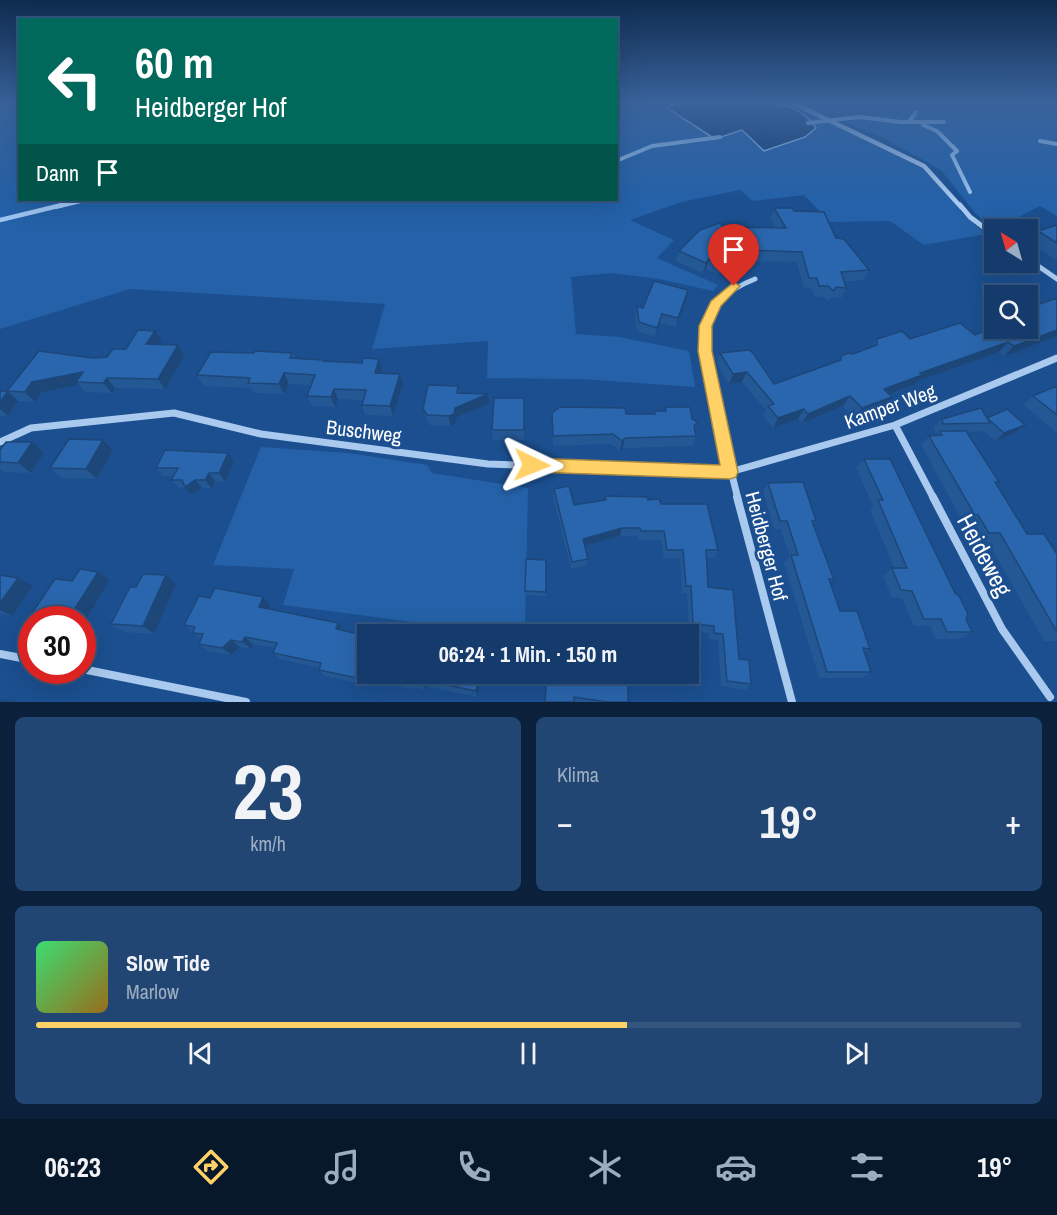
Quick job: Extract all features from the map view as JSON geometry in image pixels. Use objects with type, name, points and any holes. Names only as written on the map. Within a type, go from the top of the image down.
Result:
[{"type":"street","points":[[861,136],[924,166],[970,217],[984,228]]},
{"type":"street","points":[[1038,266],[1057,279]]},
{"type":"street","name":"Heidberger Hof","points":[[755,279],[734,286],[716,304],[705,326],[705,351],[730,472],[792,702]]},
{"type":"street","name":"Kamper Weg","points":[[730,472],[895,425],[1057,358]]},
{"type":"street","name":"Buschweg","points":[[0,442],[31,428],[174,413],[261,434],[488,464],[730,472]]},
{"type":"street","name":"Heideweg","points":[[895,425],[1002,629],[1050,697]]},
{"type":"street","points":[[0,654],[18,657]]},
{"type":"street","points":[[96,672],[246,702]]},
{"type":"shaded area","points":[[0,136],[18,136],[18,201],[618,201],[618,136],[858,136],[931,171],[963,214],[984,232],[984,234],[924,245],[890,221],[830,222],[804,195],[753,201],[740,190],[682,202],[630,220],[674,240],[657,258],[718,285],[713,291],[659,279],[611,273],[571,277],[576,334],[619,337],[689,351],[695,387],[581,379],[487,378],[488,341],[372,349],[385,304],[130,289],[0,329]]},
{"type":"shaded area","points":[[710,136],[725,136],[715,139]]},
{"type":"shaded area","points":[[748,136],[807,136],[805,137],[764,151]]},
{"type":"shaded area","points":[[879,136],[1057,136],[1057,216],[1040,206],[1015,219],[984,219],[984,221],[941,170]]},
{"type":"shaded area","points":[[261,447],[349,453],[427,465],[432,473],[528,488],[525,624],[428,624],[283,605],[294,569],[213,565]]},
{"type":"building","points":[[774,208],[824,212],[836,238],[844,239],[869,270],[841,272],[846,288],[836,287],[834,291],[828,286],[819,286],[817,278],[809,278],[802,252],[746,250],[729,257],[722,265],[709,259],[706,263],[679,251],[700,230],[720,223],[724,227],[786,228]]},
{"type":"building","points":[[1057,225],[1057,243],[1038,231]]},
{"type":"building","points":[[654,281],[688,290],[678,318],[662,314],[657,328],[639,322],[637,306],[643,308]]},
{"type":"building","points":[[1057,298],[1057,330],[1038,337],[1038,305]]},
{"type":"building","points":[[960,323],[975,335],[984,331],[984,339],[1033,339],[1014,346],[1008,342],[920,373],[922,375],[884,389],[892,397],[862,408],[850,396],[808,414],[804,409],[778,418],[768,406],[774,404],[747,372],[733,374],[720,353],[749,350],[774,384],[841,360],[841,356],[877,345],[877,339],[902,331],[910,339]]},
{"type":"building","points":[[138,330],[155,331],[146,344],[178,345],[158,379],[107,378],[103,383],[76,382],[83,372],[32,382],[25,392],[8,391],[0,402],[0,391],[7,391],[39,351],[93,358],[107,357],[113,349],[126,349]]},
{"type":"building","points":[[255,351],[292,353],[290,358],[323,361],[362,363],[363,358],[379,359],[375,373],[400,374],[390,406],[362,405],[366,390],[334,389],[331,397],[307,396],[315,375],[284,373],[279,384],[248,383],[250,378],[197,375],[211,352],[254,353]]},
{"type":"building","points":[[428,385],[458,386],[457,393],[488,394],[455,408],[454,414],[449,416],[427,415],[423,409]]},
{"type":"building","points":[[1057,386],[1057,415],[1033,396]]},
{"type":"building","points":[[494,398],[524,398],[524,430],[492,430]]},
{"type":"building","points":[[560,407],[625,408],[626,414],[655,414],[654,411],[666,411],[665,407],[690,407],[692,419],[698,422],[694,426],[696,436],[625,438],[622,441],[613,434],[553,436],[552,413]]},
{"type":"building","points":[[981,408],[990,423],[943,424],[942,419]]},
{"type":"building","points":[[1007,409],[1025,425],[1004,433],[987,418]]},
{"type":"building","points":[[940,431],[966,431],[999,482],[995,482],[1027,534],[1044,534],[1057,554],[1057,632],[1000,533],[989,533],[978,515],[975,515],[929,436],[942,435]]},
{"type":"building","points":[[69,439],[103,440],[86,469],[50,468]]},
{"type":"building","points":[[6,442],[32,442],[18,463],[0,462],[0,450]]},
{"type":"building","points":[[165,450],[228,453],[219,473],[209,473],[205,480],[195,480],[185,487],[182,480],[171,480],[178,468],[156,468]]},
{"type":"building","points":[[864,459],[890,459],[955,593],[959,596],[968,614],[966,619],[972,632],[947,632],[941,619],[924,619],[912,591],[901,590],[892,568],[907,568],[878,500],[883,500]]},
{"type":"building","points":[[803,482],[816,520],[812,521],[834,580],[829,579],[840,611],[857,611],[870,649],[863,648],[871,672],[827,672],[791,555],[798,555],[787,521],[780,521],[768,483]]},
{"type":"building","points":[[569,486],[574,505],[606,500],[605,496],[648,497],[648,500],[659,499],[661,504],[707,504],[718,550],[706,550],[708,587],[733,590],[739,659],[749,660],[751,684],[727,681],[723,634],[714,633],[714,626],[693,624],[691,586],[686,586],[683,550],[667,550],[664,531],[622,528],[583,539],[588,559],[572,562],[554,489]]},
{"type":"building","points":[[526,559],[546,560],[546,592],[525,591]]},
{"type":"building","points":[[80,569],[98,572],[77,606],[37,606],[55,579],[72,581]]},
{"type":"building","points":[[143,574],[166,575],[143,626],[111,624],[130,587],[136,587]]},
{"type":"building","points":[[0,575],[18,578],[0,603]]},
{"type":"building","points":[[215,588],[263,597],[259,607],[338,623],[336,629],[357,634],[357,678],[319,670],[321,663],[273,653],[277,643],[245,637],[242,642],[231,640],[222,648],[199,644],[203,634],[192,633],[195,627],[184,625],[199,596],[210,598]]},
{"type":"building","points":[[442,684],[478,684],[476,691]]},
{"type":"building","points":[[546,684],[628,684],[628,702],[608,702],[574,697],[574,702],[545,702]]},
{"type":"waterway","points":[[942,136],[957,151],[952,155],[970,192]]},
{"type":"waterway","points":[[618,160],[652,146],[720,137]]},
{"type":"waterway","points":[[1040,141],[1057,144]]},
{"type":"waterway","points":[[56,207],[81,201]]},
{"type":"waterway","points":[[0,220],[62,205]]},
{"type":"route","points":[[532,465],[730,472],[710,382],[705,351],[705,326],[716,304],[734,286]]}]
